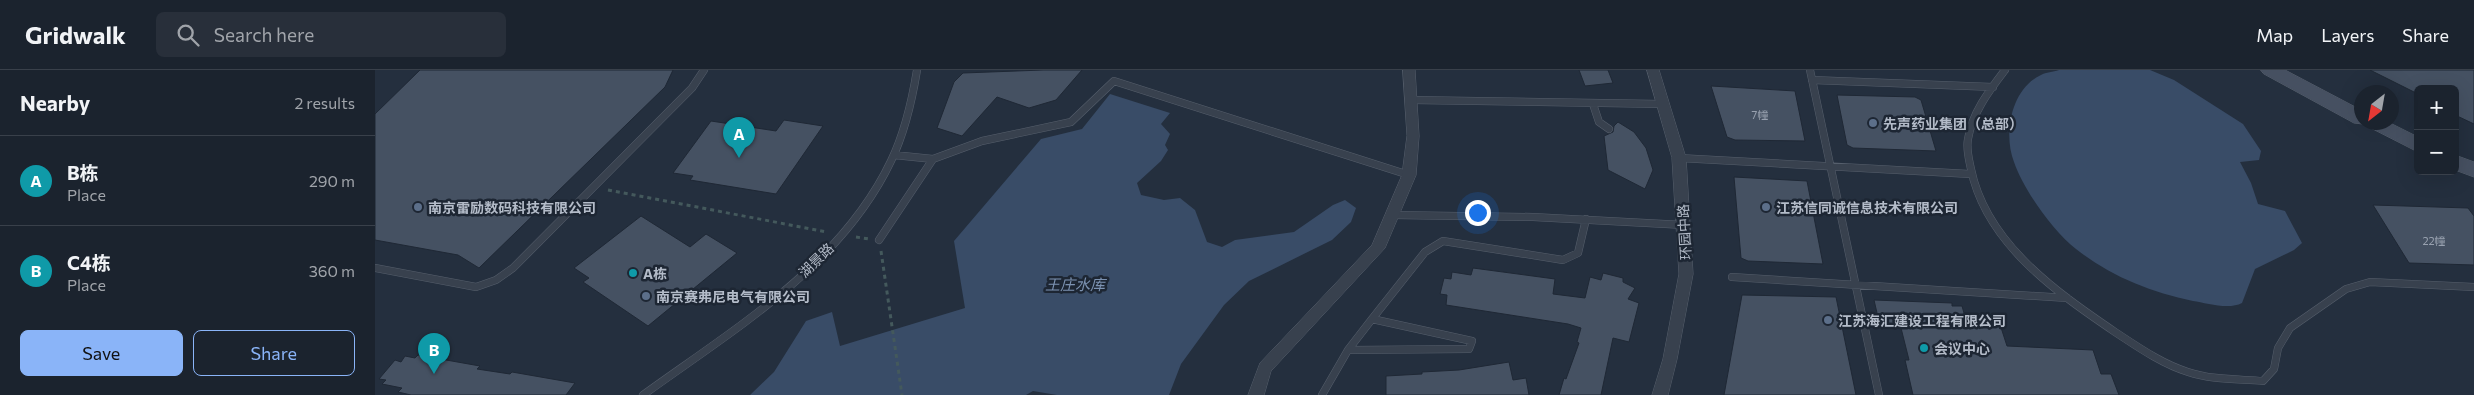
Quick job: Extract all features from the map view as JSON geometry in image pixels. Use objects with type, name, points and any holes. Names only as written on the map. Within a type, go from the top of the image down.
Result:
[{"type":"street","points":[[1256,395],[1265,368],[1378,248],[1409,174],[1413,136],[1409,70]]},
{"type":"street","name":"环园中路","points":[[1653,70],[1679,158],[1685,225],[1686,274],[1670,360],[1660,395]]},
{"type":"street","points":[[2269,70],[2354,114]]},
{"type":"street","points":[[2388,130],[2414,142]]},
{"type":"street","points":[[2459,164],[2474,170]]},
{"type":"lane","points":[[375,268],[476,287],[486,284],[513,268],[692,88],[704,70]]},
{"type":"lane","name":"湖景路","points":[[643,395],[759,312],[841,235],[871,198],[894,155],[914,92],[917,70]]},
{"type":"lane","points":[[1810,70],[1879,395]]},
{"type":"lane","points":[[2005,70],[1976,113],[1967,140],[1970,174],[1979,200],[2000,233],[2033,269],[2067,298],[2149,353],[2189,372],[2263,381],[2274,369],[2277,348],[2290,328],[2354,285],[2370,282],[2474,287]]},
{"type":"lane","points":[[1812,80],[1993,87]]},
{"type":"lane","points":[[894,155],[933,159],[982,141],[1071,122],[1114,81],[1409,174]]},
{"type":"lane","points":[[1411,100],[1663,104]]},
{"type":"lane","points":[[1593,104],[1599,122],[1609,128]]},
{"type":"lane","points":[[1679,158],[1970,174]]},
{"type":"lane","points":[[879,240],[933,159]]},
{"type":"lane","points":[[1392,216],[1587,219],[1685,225]]},
{"type":"lane","points":[[1322,395],[1348,350],[1425,252],[1443,241],[1563,260],[1578,253],[1587,219]]},
{"type":"lane","points":[[1732,277],[2067,298]]},
{"type":"lane","points":[[1348,350],[1469,349],[1473,340],[1371,319]]},
{"type":"path","points":[[592,188],[841,235],[879,240],[902,395]]},
{"type":"water","points":[[2059,70],[2150,70],[2174,80],[2243,124],[2261,151],[2259,160],[2240,162],[2251,183],[2258,204],[2285,211],[2302,243],[2294,250],[2255,269],[2242,303],[2231,306],[2204,303],[2161,293],[2131,282],[2089,259],[2058,232],[2032,197],[2018,173],[2009,139],[2012,113],[2016,101],[2023,91],[2041,75]]},
{"type":"water","name":"王庄水库","points":[[1110,94],[1170,113],[1161,124],[1170,134],[1165,145],[1168,150],[1161,161],[1137,183],[1141,195],[1164,200],[1180,198],[1195,210],[1207,242],[1222,247],[1235,240],[1294,232],[1333,205],[1345,200],[1356,208],[1351,222],[1332,240],[1249,281],[1224,305],[1181,364],[1169,395],[1057,395],[1033,391],[1026,395],[750,395],[774,372],[806,321],[832,312],[840,346],[965,308],[954,241],[1041,139],[1082,129]]},
{"type":"building","points":[[420,70],[673,70],[665,87],[479,268],[458,255],[375,240],[375,114]]},
{"type":"building","points":[[1082,70],[1056,100],[1029,108],[997,97],[962,136],[937,128],[954,82],[963,73]]},
{"type":"building","points":[[1579,70],[1608,70],[1613,83],[1585,86]]},
{"type":"building","points":[[2370,70],[2474,70],[2474,124],[2459,117],[2459,85],[2414,85],[2414,92]]},
{"type":"building","points":[[1711,86],[1795,91],[1805,141],[1735,140],[1727,137]]},
{"type":"building","points":[[1837,95],[1915,97],[1921,100],[1936,151],[1853,148],[1847,145]]},
{"type":"building","points":[[784,120],[823,126],[776,194],[690,180],[693,176],[673,173],[711,121],[776,131]]},
{"type":"building","points":[[1618,122],[1634,132],[1646,148],[1653,170],[1645,189],[1608,170],[1604,136],[1613,132],[1614,126]]},
{"type":"building","points":[[1734,177],[1807,181],[1823,264],[1748,261],[1741,258]]},
{"type":"building","points":[[2373,205],[2468,208],[2474,216],[2474,265],[2409,263]]},
{"type":"building","name":"A栋","points":[[641,216],[690,247],[706,234],[737,253],[648,326],[583,282],[589,278],[574,268]]},
{"type":"building","points":[[1473,268],[1555,279],[1553,294],[1585,298],[1590,277],[1601,280],[1603,273],[1623,278],[1623,282],[1635,288],[1628,299],[1639,303],[1629,342],[1613,338],[1601,395],[1559,395],[1579,343],[1577,342],[1581,328],[1568,324],[1446,305],[1447,295],[1440,294],[1444,278],[1451,279],[1452,272],[1471,275]]},
{"type":"building","points":[[1742,295],[1836,297],[1856,395],[1724,395]]},
{"type":"building","name":"会议中心","points":[[1874,300],[1952,303],[1952,306],[1962,306],[1964,313],[1997,315],[2007,346],[2093,350],[2101,374],[2111,374],[2119,395],[1913,395],[1905,360],[1909,360],[1901,328],[1880,326]]},
{"type":"building","points":[[418,355],[480,366],[477,369],[510,374],[512,372],[575,383],[566,395],[411,395],[398,392],[402,388],[382,384],[386,380],[379,379],[395,360],[401,362],[405,356],[415,358]]},
{"type":"building","points":[[1509,362],[1513,380],[1526,378],[1529,395],[1386,395],[1386,376],[1459,370]]},
{"type":"place","name":"先声药业集团（总部）","points":[[1873,123]]},
{"type":"place","name":"B栋","points":[[739,158]]},
{"type":"place","name":"南京雷励数码科技有限公司","points":[[418,207]]},
{"type":"place","name":"江苏信同诚信息技术有限公司","points":[[1766,207]]},
{"type":"place","name":"A栋","points":[[633,273]]},
{"type":"place","name":"南京赛弗尼电气有限公司","points":[[646,296]]},
{"type":"place","name":"江苏海汇建设工程有限公司","points":[[1828,320]]},
{"type":"place","name":"会议中心","points":[[1924,348]]},
{"type":"place","name":"C4栋","points":[[434,374]]}]
